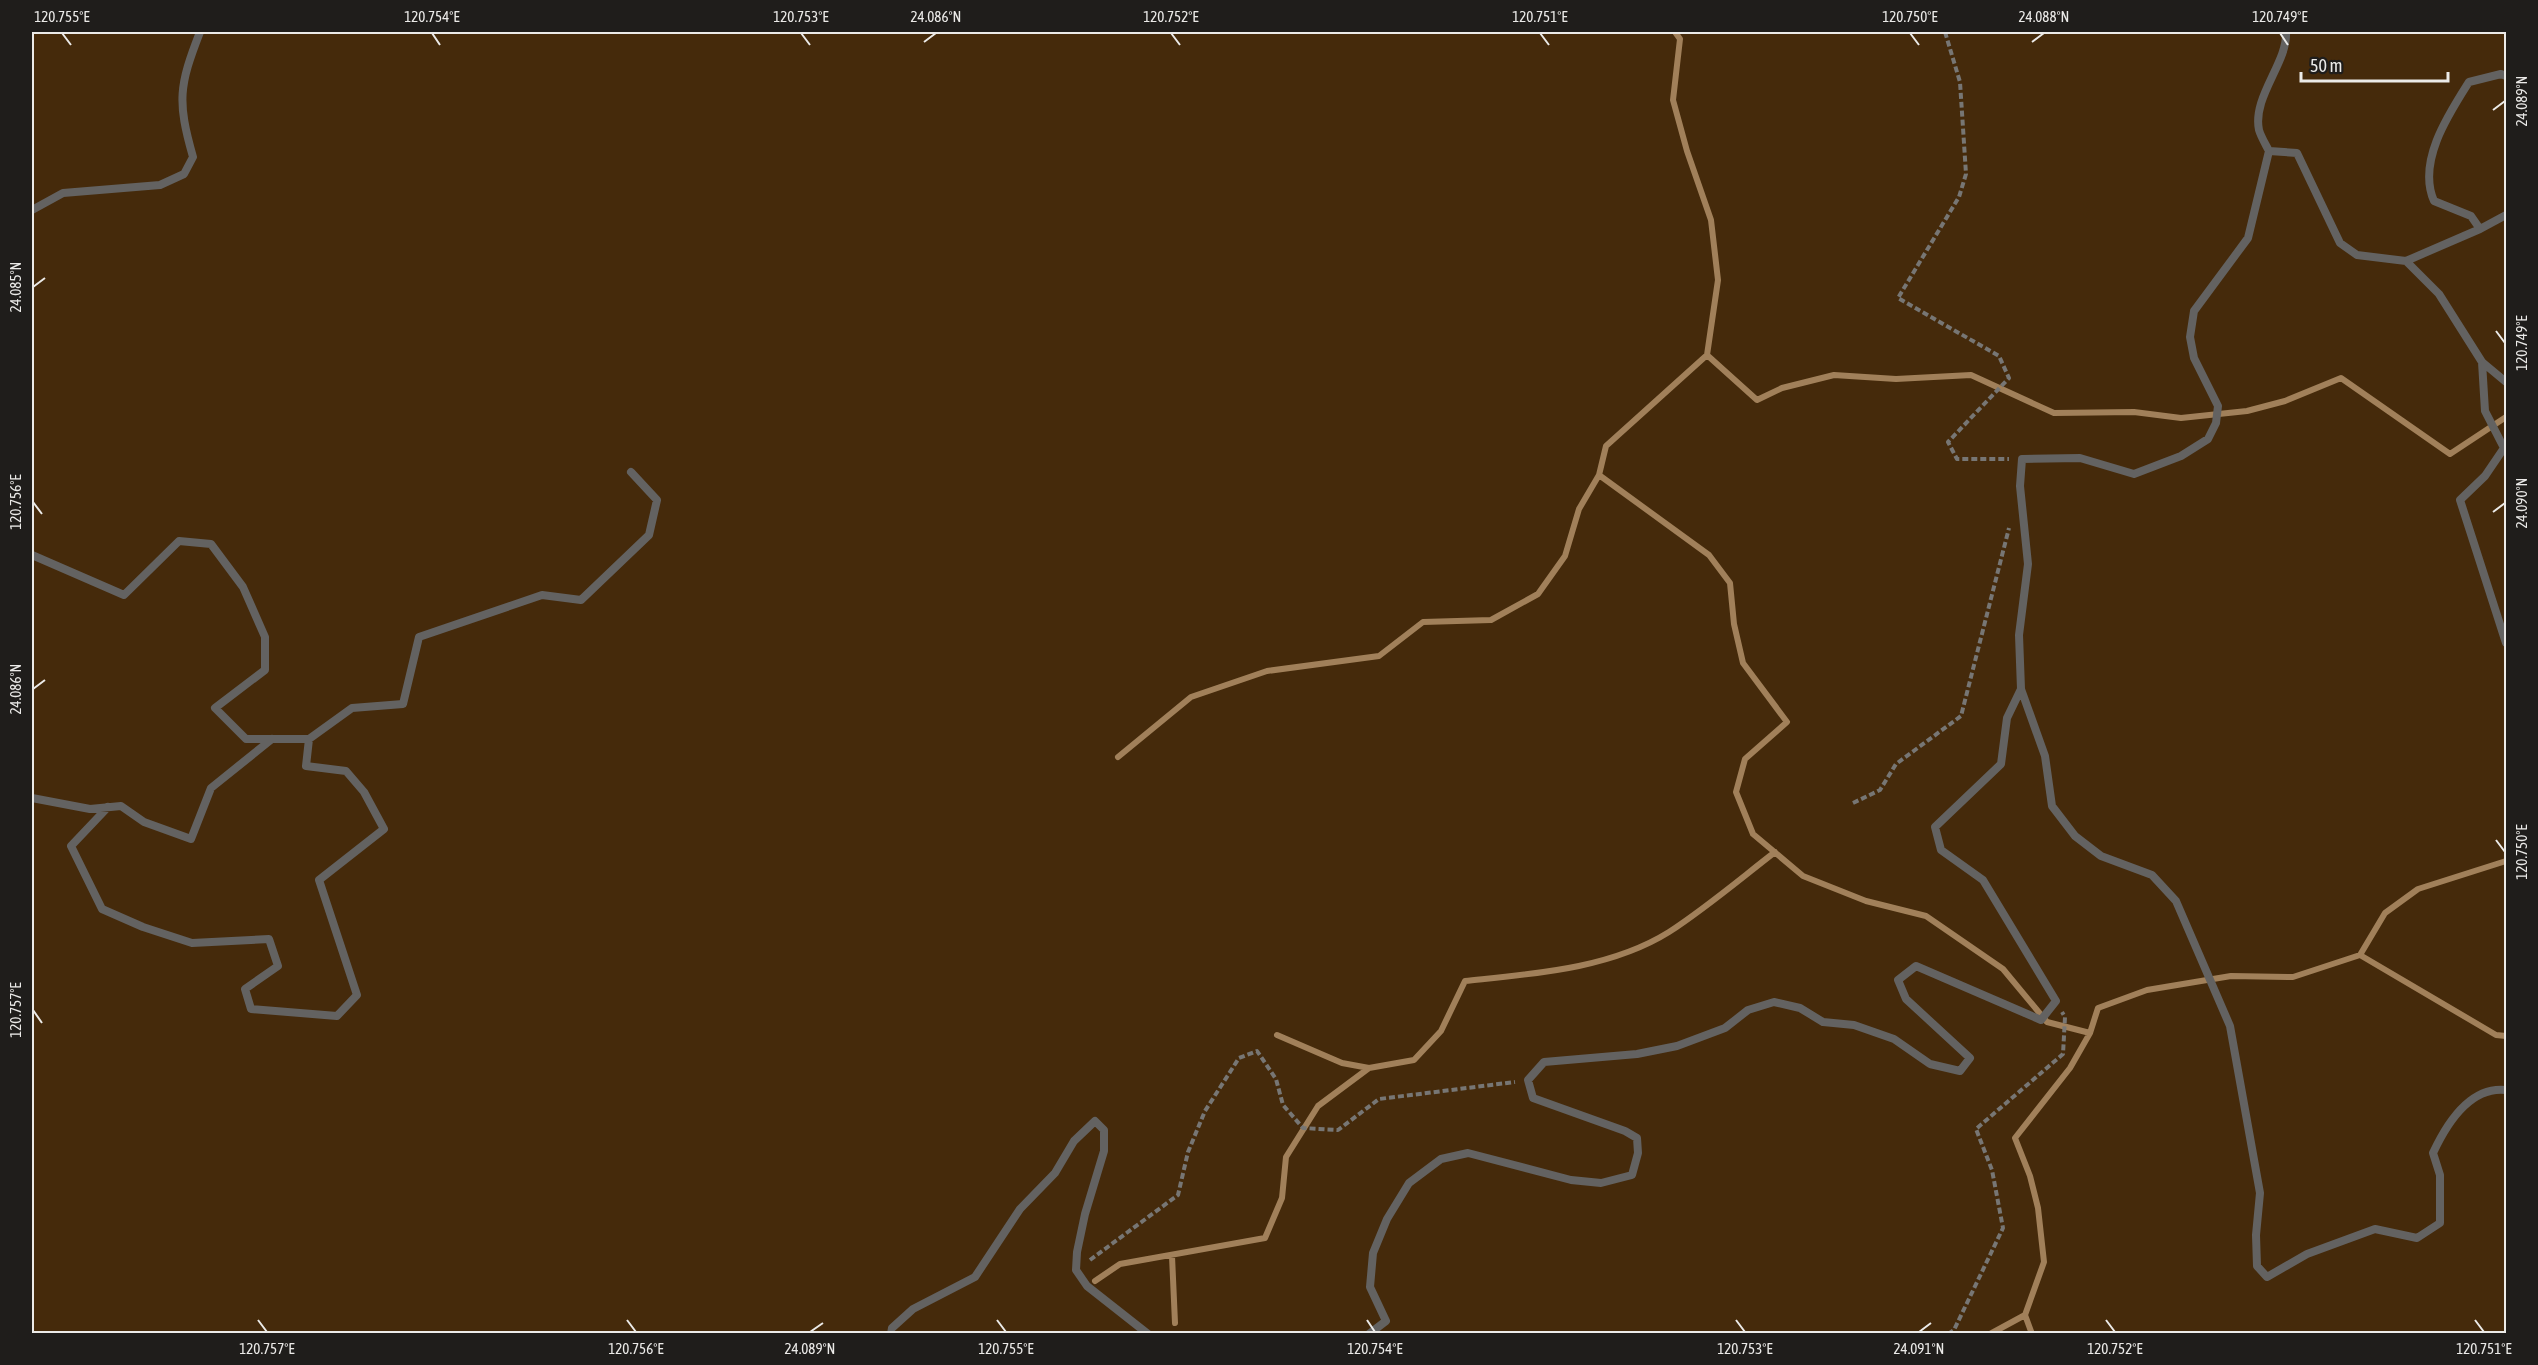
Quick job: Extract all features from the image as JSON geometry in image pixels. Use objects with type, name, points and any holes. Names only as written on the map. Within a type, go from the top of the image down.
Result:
[{"type":"lane","points":[[32,210],[63,193],[160,186],[184,174],[193,157],[182,117],[183,74],[200,32]]},
{"type":"lane","points":[[2286,32],[2287,42],[2263,97],[2259,129],[2269,151],[2248,238],[2194,310],[2190,337],[2194,358],[2217,406],[2216,423],[2208,439],[2181,456],[2134,474],[2080,458],[2022,459],[2020,486],[2028,564],[2019,635],[2021,689],[2045,756],[2052,806],[2074,836],[2101,856],[2152,875],[2176,901],[2230,1026],[2260,1193],[2256,1235],[2257,1266],[2267,1277],[2307,1254],[2375,1229],[2417,1238],[2440,1224],[2440,1175],[2433,1152],[2445,1126],[2475,1097],[2499,1089],[2506,1090]]},
{"type":"lane","points":[[2480,229],[2471,216],[2434,201],[2427,185],[2432,161],[2447,116],[2469,82],[2501,74],[2506,76]]},
{"type":"lane","points":[[2269,151],[2297,153],[2340,243],[2357,255],[2406,261],[2480,229],[2506,215]]},
{"type":"lane","points":[[2406,261],[2439,294],[2482,362],[2506,382]]},
{"type":"lane","points":[[2482,362],[2485,411],[2504,448],[2485,476],[2460,500],[2506,643]]},
{"type":"lane","points":[[32,555],[124,596],[179,541],[211,544],[243,587],[265,637],[265,670],[215,708],[246,739],[309,739],[352,708],[403,704],[419,637],[542,595],[581,600],[649,535],[657,500],[630,472]]},
{"type":"lane","points":[[1369,1334],[1386,1321],[1370,1287],[1373,1253],[1387,1219],[1409,1183],[1442,1159],[1468,1153],[1572,1180],[1601,1183],[1632,1175],[1638,1153],[1637,1138],[1625,1131],[1533,1098],[1528,1080],[1544,1062],[1636,1053],[1677,1046],[1725,1028],[1748,1010],[1774,1002],[1800,1008],[1823,1022],[1854,1025],[1894,1039],[1930,1064],[1959,1071],[1970,1058],[1905,999],[1898,980],[1916,966],[2041,1020],[2056,1001],[1983,880],[1941,850],[1935,827],[2001,764],[2007,718],[2021,689]]},
{"type":"lane","points":[[32,798],[90,809],[121,806],[144,822],[191,839],[211,788],[273,739]]},
{"type":"lane","points":[[108,807],[71,846],[102,909],[143,927],[192,943],[269,939],[278,966],[245,989],[251,1009],[337,1017],[357,994],[319,880],[384,829],[364,792],[346,771],[306,766],[309,739]]},
{"type":"lane","points":[[891,1334],[892,1328],[913,1309],[975,1277],[1020,1209],[1055,1173],[1074,1141],[1095,1121],[1104,1130],[1104,1151],[1083,1224],[1076,1270],[1087,1286],[1148,1334]]},
{"type":"path","points":[[1945,32],[1960,82],[1966,174],[1959,197],[1898,298],[1999,356],[2009,378],[1948,442],[1957,459],[2022,459]]},
{"type":"path","points":[[1853,803],[1880,790],[1896,764],[1961,716],[2011,521]]},
{"type":"path","points":[[1948,1334],[1954,1330],[2002,1228],[1992,1170],[1976,1129],[2063,1054],[2065,1017],[2056,1001]]},
{"type":"path","points":[[1076,1270],[1178,1195],[1188,1152],[1205,1111],[1239,1058],[1248,1054],[1257,1051],[1276,1079],[1283,1105],[1303,1128],[1338,1130],[1379,1099],[1528,1080]]},
{"type":"shaded area","points":[[32,32],[2506,32],[2506,1333],[32,1333]]},
{"type":"waterway","points":[[1675,32],[1680,39],[1673,100],[1687,151],[1711,220],[1718,280],[1707,355],[1606,446],[1599,475],[1709,555],[1730,583],[1734,624],[1743,663],[1787,722],[1745,759],[1736,792],[1753,834],[1803,876],[1866,901],[1926,916],[2003,969],[2047,1022],[2090,1033],[2070,1068],[2015,1138],[2030,1176],[2038,1208],[2044,1262],[2025,1315],[2032,1334]]},
{"type":"waterway","points":[[1707,355],[1757,400],[1782,388],[1834,375],[1896,379],[1971,375],[2054,413],[2134,412],[2181,418],[2247,411],[2285,401],[2341,378],[2450,454],[2506,417]]},
{"type":"waterway","points":[[1118,757],[1191,697],[1267,671],[1379,656],[1423,622],[1491,620],[1538,594],[1565,556],[1579,509],[1599,475]]},
{"type":"waterway","points":[[1095,1281],[1120,1264],[1265,1238],[1282,1198],[1286,1157],[1318,1106],[1369,1068],[1414,1060],[1441,1031],[1465,981],[1570,968],[1622,954],[1669,932],[1775,852]]},
{"type":"waterway","points":[[2360,955],[2385,913],[2418,889],[2506,861]]},
{"type":"waterway","points":[[2090,1033],[2098,1008],[2147,990],[2231,976],[2293,977],[2360,955],[2496,1035],[2506,1036]]},
{"type":"waterway","points":[[1277,1035],[1342,1063],[1369,1068]]},
{"type":"waterway","points":[[1172,1256],[1175,1323]]},
{"type":"waterway","points":[[1990,1334],[2025,1315]]}]
